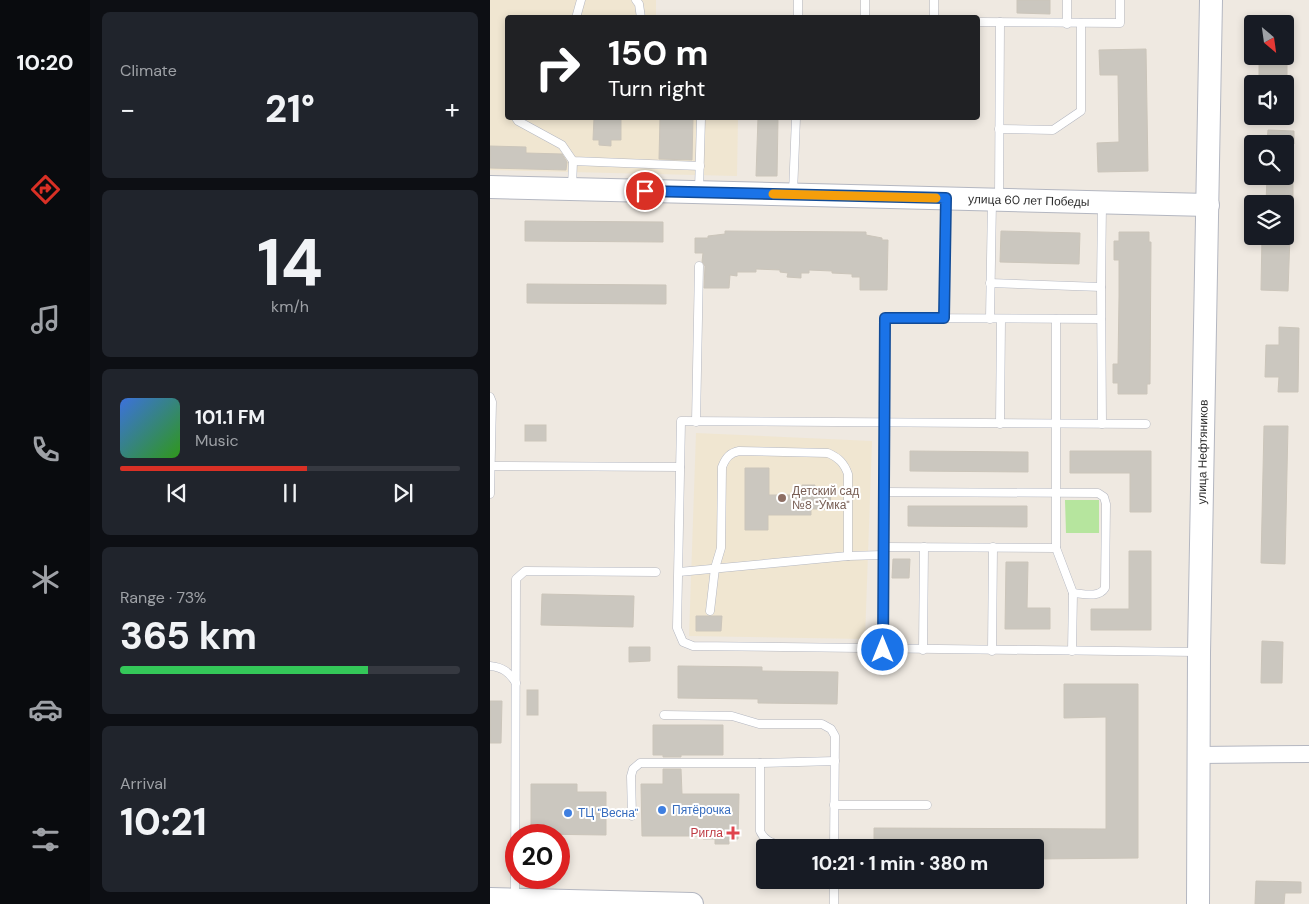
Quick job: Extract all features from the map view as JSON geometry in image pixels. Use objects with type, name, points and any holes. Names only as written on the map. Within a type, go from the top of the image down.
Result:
[{"type":"main road","name":"улица Нефтяников","points":[[1198,904],[1199,652],[1211,0]]},
{"type":"main road","name":"улица 60 лет Победы","points":[[490,188],[1208,204]]},
{"type":"main road","points":[[490,900],[692,904]]},
{"type":"street","points":[[1199,755],[1309,754]]},
{"type":"lane","points":[[577,15],[581,0]]},
{"type":"lane","points":[[636,0],[639,4],[641,15]]},
{"type":"lane","points":[[798,0],[798,15]]},
{"type":"lane","points":[[865,0],[865,15]]},
{"type":"lane","points":[[934,0],[934,15]]},
{"type":"lane","points":[[1067,0],[1067,24]]},
{"type":"lane","points":[[980,22],[1120,23],[1120,0]]},
{"type":"lane","points":[[990,318],[990,283],[999,129],[1000,22]]},
{"type":"lane","points":[[999,129],[1053,130],[1081,111],[1081,23]]},
{"type":"lane","points":[[517,120],[562,145],[573,161],[572,190]]},
{"type":"lane","points":[[699,192],[701,120]]},
{"type":"lane","points":[[793,195],[796,120]]},
{"type":"lane","points":[[573,161],[700,166]]},
{"type":"lane","points":[[944,318],[946,198]]},
{"type":"lane","points":[[1102,202],[1102,424]]},
{"type":"lane","points":[[696,422],[699,266]]},
{"type":"lane","points":[[990,283],[1101,287]]},
{"type":"lane","points":[[883,650],[885,318],[1101,319]]},
{"type":"lane","points":[[1000,424],[1001,319]]},
{"type":"lane","points":[[1056,319],[1056,548],[1073,593],[1072,651]]},
{"type":"lane","points":[[490,397],[492,402],[490,494]]},
{"type":"lane","points":[[1146,424],[681,422],[677,628],[683,642],[693,646],[883,650],[1199,652]]},
{"type":"lane","points":[[710,610],[721,548],[722,467],[725,459],[731,453],[739,451],[828,453],[838,457],[848,474],[848,556]]},
{"type":"lane","points":[[490,466],[680,467]]},
{"type":"lane","points":[[884,492],[1098,492],[1104,497],[1106,504],[1106,588],[1097,594],[1073,593]]},
{"type":"lane","points":[[884,547],[1056,548]]},
{"type":"lane","points":[[923,650],[924,547]]},
{"type":"lane","points":[[992,651],[993,547]]},
{"type":"lane","points":[[679,572],[848,556],[883,555]]},
{"type":"lane","points":[[521,902],[516,684],[516,580],[525,571],[656,572]]},
{"type":"lane","points":[[490,666],[496,666],[505,670],[516,684]]},
{"type":"lane","points":[[664,714],[732,716],[759,724],[822,724],[831,728],[835,736],[834,839]]},
{"type":"lane","points":[[632,816],[631,776],[633,769],[640,763],[834,761]]},
{"type":"lane","points":[[760,763],[760,831],[764,839]]},
{"type":"lane","points":[[834,805],[927,804]]},
{"type":"lane","points":[[834,889],[834,904]]},
{"type":"shaded area","points":[[490,0],[656,0],[656,15],[505,15],[505,120],[738,120],[737,176],[490,170]]},
{"type":"shaded area","name":"Детский сад №8 \"Умка\"","points":[[696,433],[872,441],[865,639],[689,636]]},
{"type":"green space","points":[[1065,500],[1099,500],[1099,533],[1066,533]]},
{"type":"building","points":[[1017,0],[1050,0],[1050,14],[1017,13]]},
{"type":"building","points":[[1146,49],[1148,171],[1098,172],[1097,143],[1119,142],[1118,75],[1100,75],[1099,50]]},
{"type":"building","points":[[1259,65],[1287,65],[1287,75],[1259,75]]},
{"type":"building","points":[[594,120],[621,120],[621,140],[611,140],[611,146],[599,145],[599,140],[593,140]]},
{"type":"building","points":[[660,120],[693,120],[692,160],[659,159]]},
{"type":"building","points":[[758,120],[778,120],[777,176],[756,176]]},
{"type":"building","points":[[1268,130],[1294,131],[1294,135],[1268,135]]},
{"type":"building","points":[[490,146],[526,147],[526,153],[562,154],[567,162],[566,170],[490,168]]},
{"type":"building","points":[[1267,185],[1293,185],[1293,195],[1266,195]]},
{"type":"building","points":[[525,221],[663,222],[663,242],[525,241]]},
{"type":"building","points":[[725,231],[866,232],[866,235],[888,240],[887,290],[860,290],[860,277],[852,277],[852,274],[809,270],[809,273],[801,273],[801,278],[787,277],[788,273],[780,272],[780,270],[756,269],[756,272],[737,272],[737,276],[730,275],[729,288],[704,288],[705,266],[702,262],[703,253],[695,253],[695,238],[708,238],[708,236],[725,234]]},
{"type":"building","points":[[1001,231],[1080,233],[1079,264],[1000,262]]},
{"type":"building","points":[[1119,232],[1149,232],[1149,242],[1151,242],[1150,384],[1147,384],[1147,394],[1118,394],[1118,383],[1113,383],[1113,364],[1118,364],[1119,297],[1119,260],[1114,260],[1114,241],[1119,241]]},
{"type":"building","points":[[1262,245],[1290,245],[1288,291],[1261,290]]},
{"type":"building","points":[[527,284],[666,285],[666,304],[527,303]]},
{"type":"building","points":[[1279,327],[1299,328],[1298,392],[1278,392],[1279,377],[1265,377],[1266,345],[1279,345]]},
{"type":"building","points":[[525,425],[546,425],[546,441],[525,441]]},
{"type":"building","points":[[1264,426],[1288,426],[1285,564],[1261,563]]},
{"type":"building","points":[[910,451],[1028,452],[1028,472],[910,471]]},
{"type":"building","points":[[1070,451],[1151,451],[1151,512],[1130,512],[1130,473],[1070,473]]},
{"type":"building","points":[[745,468],[769,468],[769,495],[802,495],[802,485],[815,485],[815,491],[831,491],[830,509],[811,509],[811,515],[768,515],[768,530],[745,530]]},
{"type":"building","points":[[908,506],[1027,506],[1027,527],[908,526]]},
{"type":"building","points":[[1129,551],[1151,551],[1151,630],[1091,630],[1091,609],[1129,609]]},
{"type":"building","points":[[893,559],[910,559],[909,578],[892,578]]},
{"type":"building","points":[[1006,562],[1028,562],[1027,608],[1050,608],[1050,629],[1005,629]]},
{"type":"building","points":[[542,594],[634,596],[633,627],[541,625]]},
{"type":"building","points":[[696,616],[722,616],[721,631],[696,631]]},
{"type":"building","points":[[1262,641],[1283,642],[1282,683],[1261,683]]},
{"type":"building","points":[[629,647],[650,647],[650,661],[629,662]]},
{"type":"building","points":[[678,666],[762,667],[762,671],[838,672],[837,704],[758,703],[758,699],[678,698]]},
{"type":"building","points":[[1064,684],[1138,684],[1138,858],[1044,859],[1044,839],[874,839],[874,828],[1106,829],[1106,717],[1064,718]]},
{"type":"building","points":[[527,690],[538,690],[538,715],[527,715]]},
{"type":"building","points":[[490,701],[502,701],[501,743],[490,743]]},
{"type":"building","points":[[653,725],[723,725],[723,755],[663,757],[663,755],[653,755]]},
{"type":"building","points":[[663,769],[681,769],[682,794],[739,794],[738,839],[729,839],[729,844],[715,844],[715,839],[703,839],[703,836],[642,836],[641,784],[663,784]]},
{"type":"building","name":"ТЦ \"Весна\"","points":[[531,784],[577,784],[577,792],[606,792],[606,835],[570,835],[570,824],[531,824]]},
{"type":"building","points":[[1256,881],[1301,882],[1301,893],[1285,893],[1284,904],[1255,904]]},
{"type":"slow traffic","points":[[773,194],[936,198]]},
{"type":"place","name":"Детский сад №8 \"Умка\"","points":[[782,498]]},
{"type":"place","name":"Пятёрочка","points":[[662,810]]},
{"type":"place","name":"ТЦ \"Весна\"","points":[[568,813]]},
{"type":"place","name":"Ригла","points":[[733,833]]},
{"type":"route","points":[[645,191],[946,198],[944,318],[885,318],[883,650]]}]
